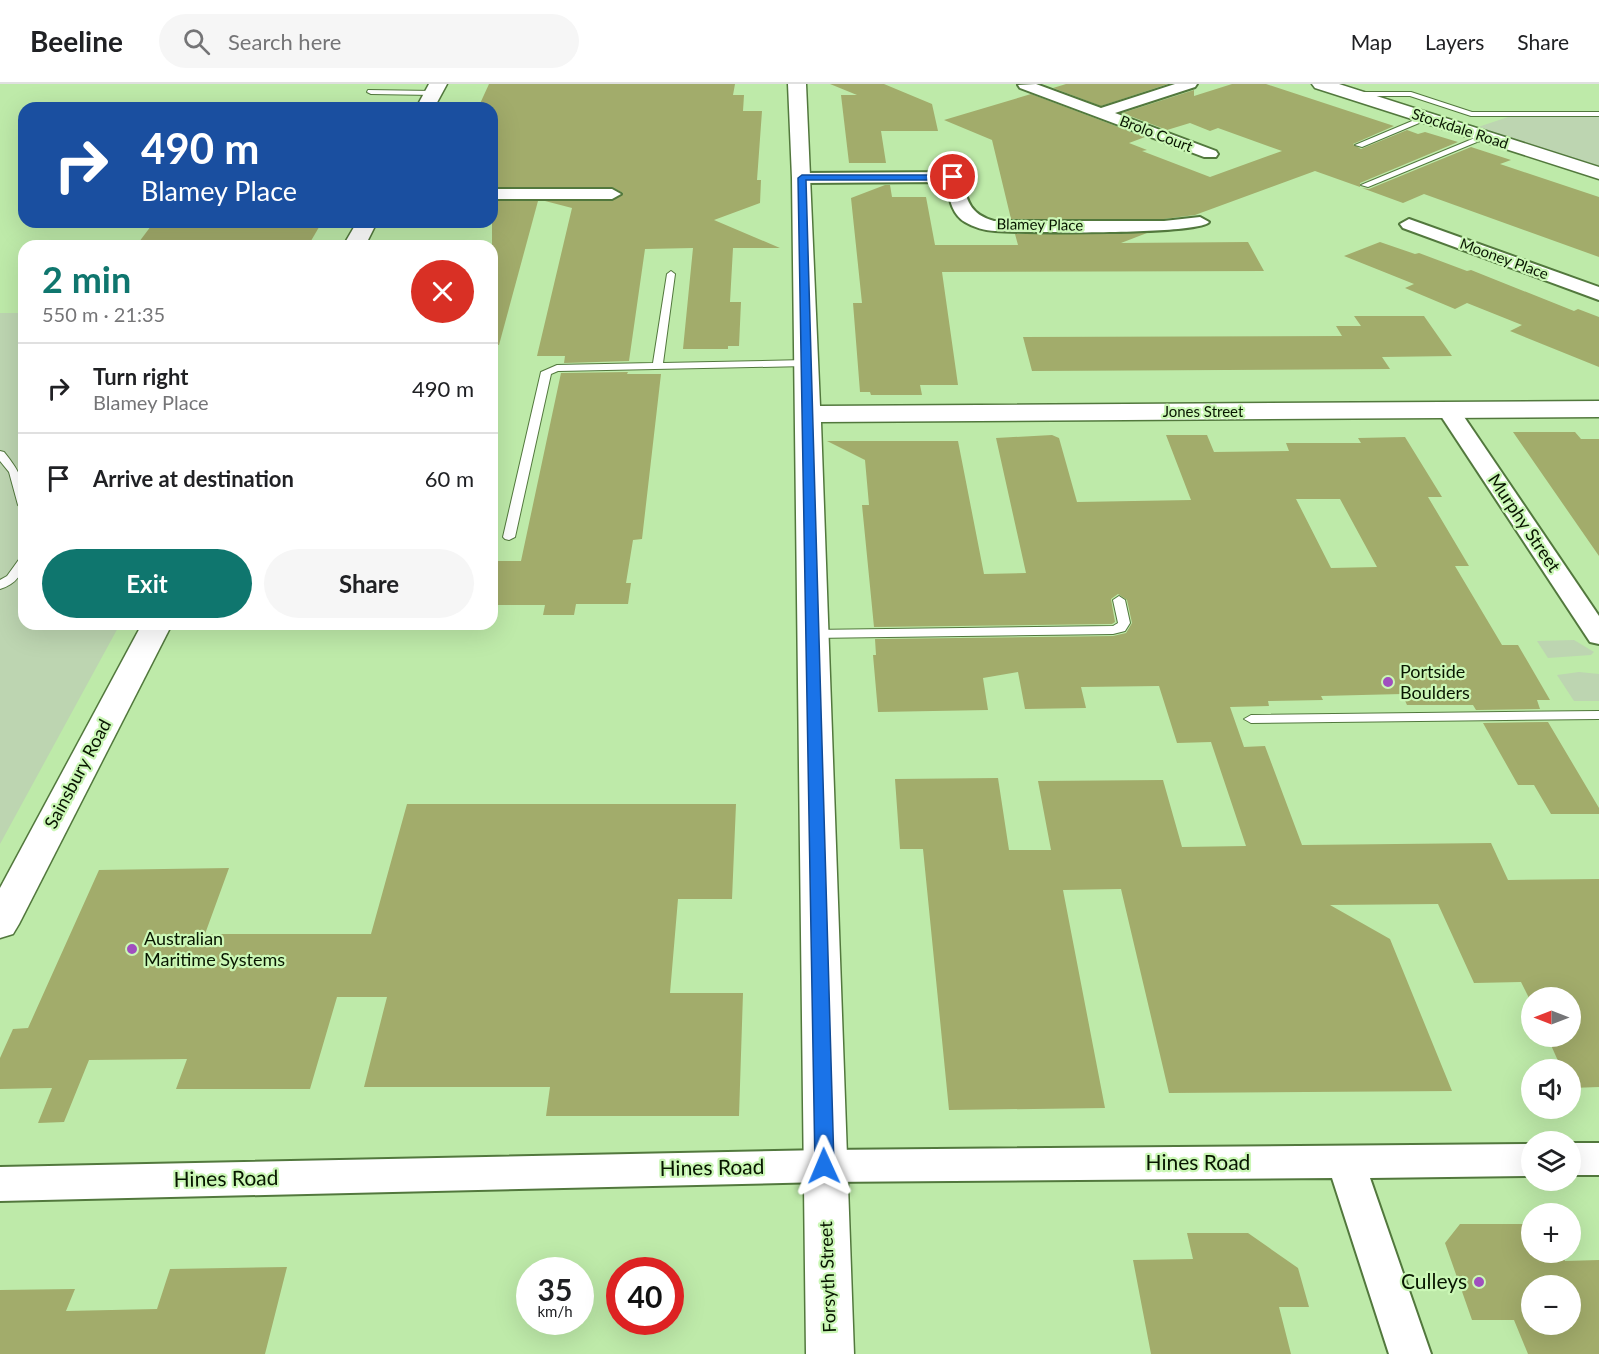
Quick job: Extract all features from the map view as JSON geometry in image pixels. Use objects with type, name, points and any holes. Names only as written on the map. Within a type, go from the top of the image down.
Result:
[{"type":"street","name":"Forsyth Street","points":[[797,84],[802,178],[830,1354]]},
{"type":"street","name":"Brolo Court","points":[[1101,113],[1190,84]]},
{"type":"street","name":"Stockdale Road","points":[[1321,84],[1359,89],[1427,118],[1599,173]]},
{"type":"street","name":"Brolo Court","points":[[1025,85],[1210,154]]},
{"type":"street","name":"Blamey Place","points":[[802,178],[953,177],[960,209],[971,221],[994,226],[1164,226],[1200,222]]},
{"type":"street","points":[[498,194],[612,194]]},
{"type":"street","name":"Mooney Place","points":[[1409,224],[1599,294]]},
{"type":"street","name":"Jones Street","points":[[807,414],[1599,409]]},
{"type":"street","name":"Murphy Street","points":[[1448,410],[1599,636]]},
{"type":"street","name":"Sainsbury Road","points":[[0,924],[154,630]]},
{"type":"street","points":[[1581,1160],[1599,1159]]},
{"type":"street","name":"Hines Road","points":[[0,1184],[824,1166],[1521,1160]]},
{"type":"street","points":[[1346,1162],[1410,1354]]},
{"type":"lane","points":[[1359,89],[1411,93],[1471,114],[1599,114]]},
{"type":"lane","points":[[371,92],[432,95]]},
{"type":"lane","points":[[1359,145],[1427,118]]},
{"type":"lane","points":[[1365,185],[1485,136]]},
{"type":"lane","points":[[658,364],[671,274]]},
{"type":"lane","points":[[509,537],[546,372],[556,368],[658,364],[806,363]]},
{"type":"lane","points":[[0,454],[14,471],[18,485]]},
{"type":"lane","points":[[0,585],[11,579],[18,569]]},
{"type":"lane","points":[[812,634],[1113,630],[1120,628],[1124,623],[1119,600]]},
{"type":"lane","points":[[1251,719],[1599,716]]},
{"type":"green space","points":[[1599,116],[1599,168],[1481,131],[1478,127],[1508,117]]},
{"type":"green space","points":[[0,313],[18,313],[18,630],[117,630],[0,844]]},
{"type":"green space","points":[[1574,640],[1594,652],[1591,655],[1548,658],[1537,641]]},
{"type":"green space","points":[[1579,672],[1599,674],[1599,701],[1574,701],[1557,675]]},
{"type":"building","points":[[489,84],[735,84],[733,95],[744,95],[743,111],[762,111],[757,180],[761,180],[760,203],[714,220],[780,248],[733,248],[730,302],[741,302],[739,346],[728,346],[728,349],[683,349],[693,248],[645,249],[629,361],[564,363],[565,356],[537,356],[572,208],[545,201],[612,201],[623,193],[612,187],[498,187],[498,102],[481,102]]},
{"type":"building","points":[[830,84],[884,84],[932,104],[938,131],[881,131],[886,163],[849,163],[841,95],[857,95]]},
{"type":"building","points":[[1066,84],[1168,84],[1101,106],[1053,88]]},
{"type":"building","points":[[1232,84],[1266,84],[1394,126],[1353,144],[1361,149],[1407,130],[1418,134],[1425,132],[1458,142],[1360,183],[1360,187],[1315,171],[1195,215],[1164,219],[1011,219],[992,140],[944,120],[1031,94],[1145,137],[1129,143],[1147,150],[1142,151],[1210,177],[1282,151],[1218,128],[1210,131],[1190,123],[1167,130],[1122,113],[1194,90],[1194,96]]},
{"type":"building","points":[[1471,147],[1511,160],[1500,164],[1599,197],[1599,257],[1424,194],[1403,203],[1362,188],[1369,189]]},
{"type":"building","points":[[890,185],[892,197],[926,197],[935,245],[1018,245],[1015,234],[1147,233],[1121,243],[1248,242],[1264,271],[942,272],[958,385],[920,385],[922,395],[871,395],[870,392],[860,392],[853,303],[862,303],[851,198]]},
{"type":"building","points":[[498,201],[538,201],[499,345],[498,240],[492,240],[492,228],[498,228]]},
{"type":"building","points":[[150,228],[318,228],[312,240],[140,240]]},
{"type":"building","points":[[1380,242],[1415,254],[1419,253],[1467,271],[1471,270],[1574,311],[1578,309],[1599,317],[1599,367],[1510,331],[1522,325],[1467,303],[1455,309],[1405,288],[1414,284],[1344,256]]},
{"type":"building","points":[[1354,316],[1424,316],[1452,356],[1382,357],[1390,369],[1032,371],[1023,337],[1342,336],[1336,326],[1361,326]]},
{"type":"building","points":[[561,373],[661,374],[642,539],[633,540],[626,583],[631,583],[628,604],[576,604],[574,615],[543,615],[545,605],[498,605],[498,561],[521,561]]},
{"type":"building","points":[[1513,432],[1575,432],[1581,439],[1599,439],[1599,556]]},
{"type":"building","points":[[1052,435],[1059,438],[1077,502],[1191,500],[1166,435],[1207,435],[1214,452],[1289,451],[1286,443],[1361,443],[1358,438],[1405,437],[1442,497],[1428,497],[1469,566],[1455,566],[1502,645],[1518,645],[1550,700],[1537,700],[1540,709],[1476,710],[1473,705],[1407,705],[1402,694],[1321,696],[1323,700],[1268,701],[1269,706],[1230,707],[1244,747],[1265,746],[1302,845],[1491,843],[1508,880],[1599,879],[1599,1087],[1581,1088],[1581,1059],[1557,1059],[1552,1047],[1581,1047],[1581,987],[1524,987],[1521,982],[1474,983],[1438,904],[1330,905],[1390,939],[1452,1091],[1169,1093],[1121,889],[1063,890],[1105,1108],[949,1110],[923,849],[900,849],[895,779],[998,778],[1009,850],[1051,850],[1038,781],[1163,780],[1182,847],[1246,846],[1211,742],[1177,743],[1159,686],[1081,687],[1086,708],[1025,709],[1018,672],[983,678],[988,710],[878,712],[873,655],[876,655],[875,639],[1113,636],[1126,633],[1132,623],[1127,600],[1118,594],[1111,599],[1115,622],[1112,624],[874,627],[862,505],[869,505],[865,460],[827,441],[958,441],[984,574],[1026,573],[996,438]],"holes":[[[1296,499],[1340,499],[1377,567],[1331,568]]]},
{"type":"building","points":[[1548,722],[1599,808],[1599,814],[1551,814],[1534,785],[1518,785],[1483,723]]},
{"type":"building","points":[[407,804],[736,804],[732,899],[678,899],[670,993],[743,993],[739,1116],[546,1116],[550,1087],[364,1087],[387,997],[337,997],[310,1089],[176,1089],[187,1059],[89,1060],[64,1122],[38,1123],[52,1088],[0,1089],[0,1058],[13,1029],[28,1028],[99,870],[229,868],[205,934],[371,934]]},
{"type":"building","points":[[1460,1224],[1521,1224],[1521,1263],[1581,1263],[1581,1261],[1599,1260],[1599,1354],[1528,1354],[1514,1320],[1472,1320],[1445,1243]]},
{"type":"building","points":[[1187,1233],[1248,1233],[1298,1268],[1309,1307],[1279,1307],[1291,1354],[1151,1354],[1133,1260],[1193,1259]]},
{"type":"building","points":[[287,1267],[265,1354],[0,1354],[0,1290],[75,1289],[66,1311],[157,1309],[170,1269]]},
{"type":"place","name":"Portside Boulders","points":[[1388,682]]},
{"type":"place","name":"Australian Maritime Systems","points":[[132,949]]},
{"type":"place","name":"Culleys","points":[[1479,1282]]},
{"type":"route","points":[[824,1166],[802,178],[953,177]]}]
